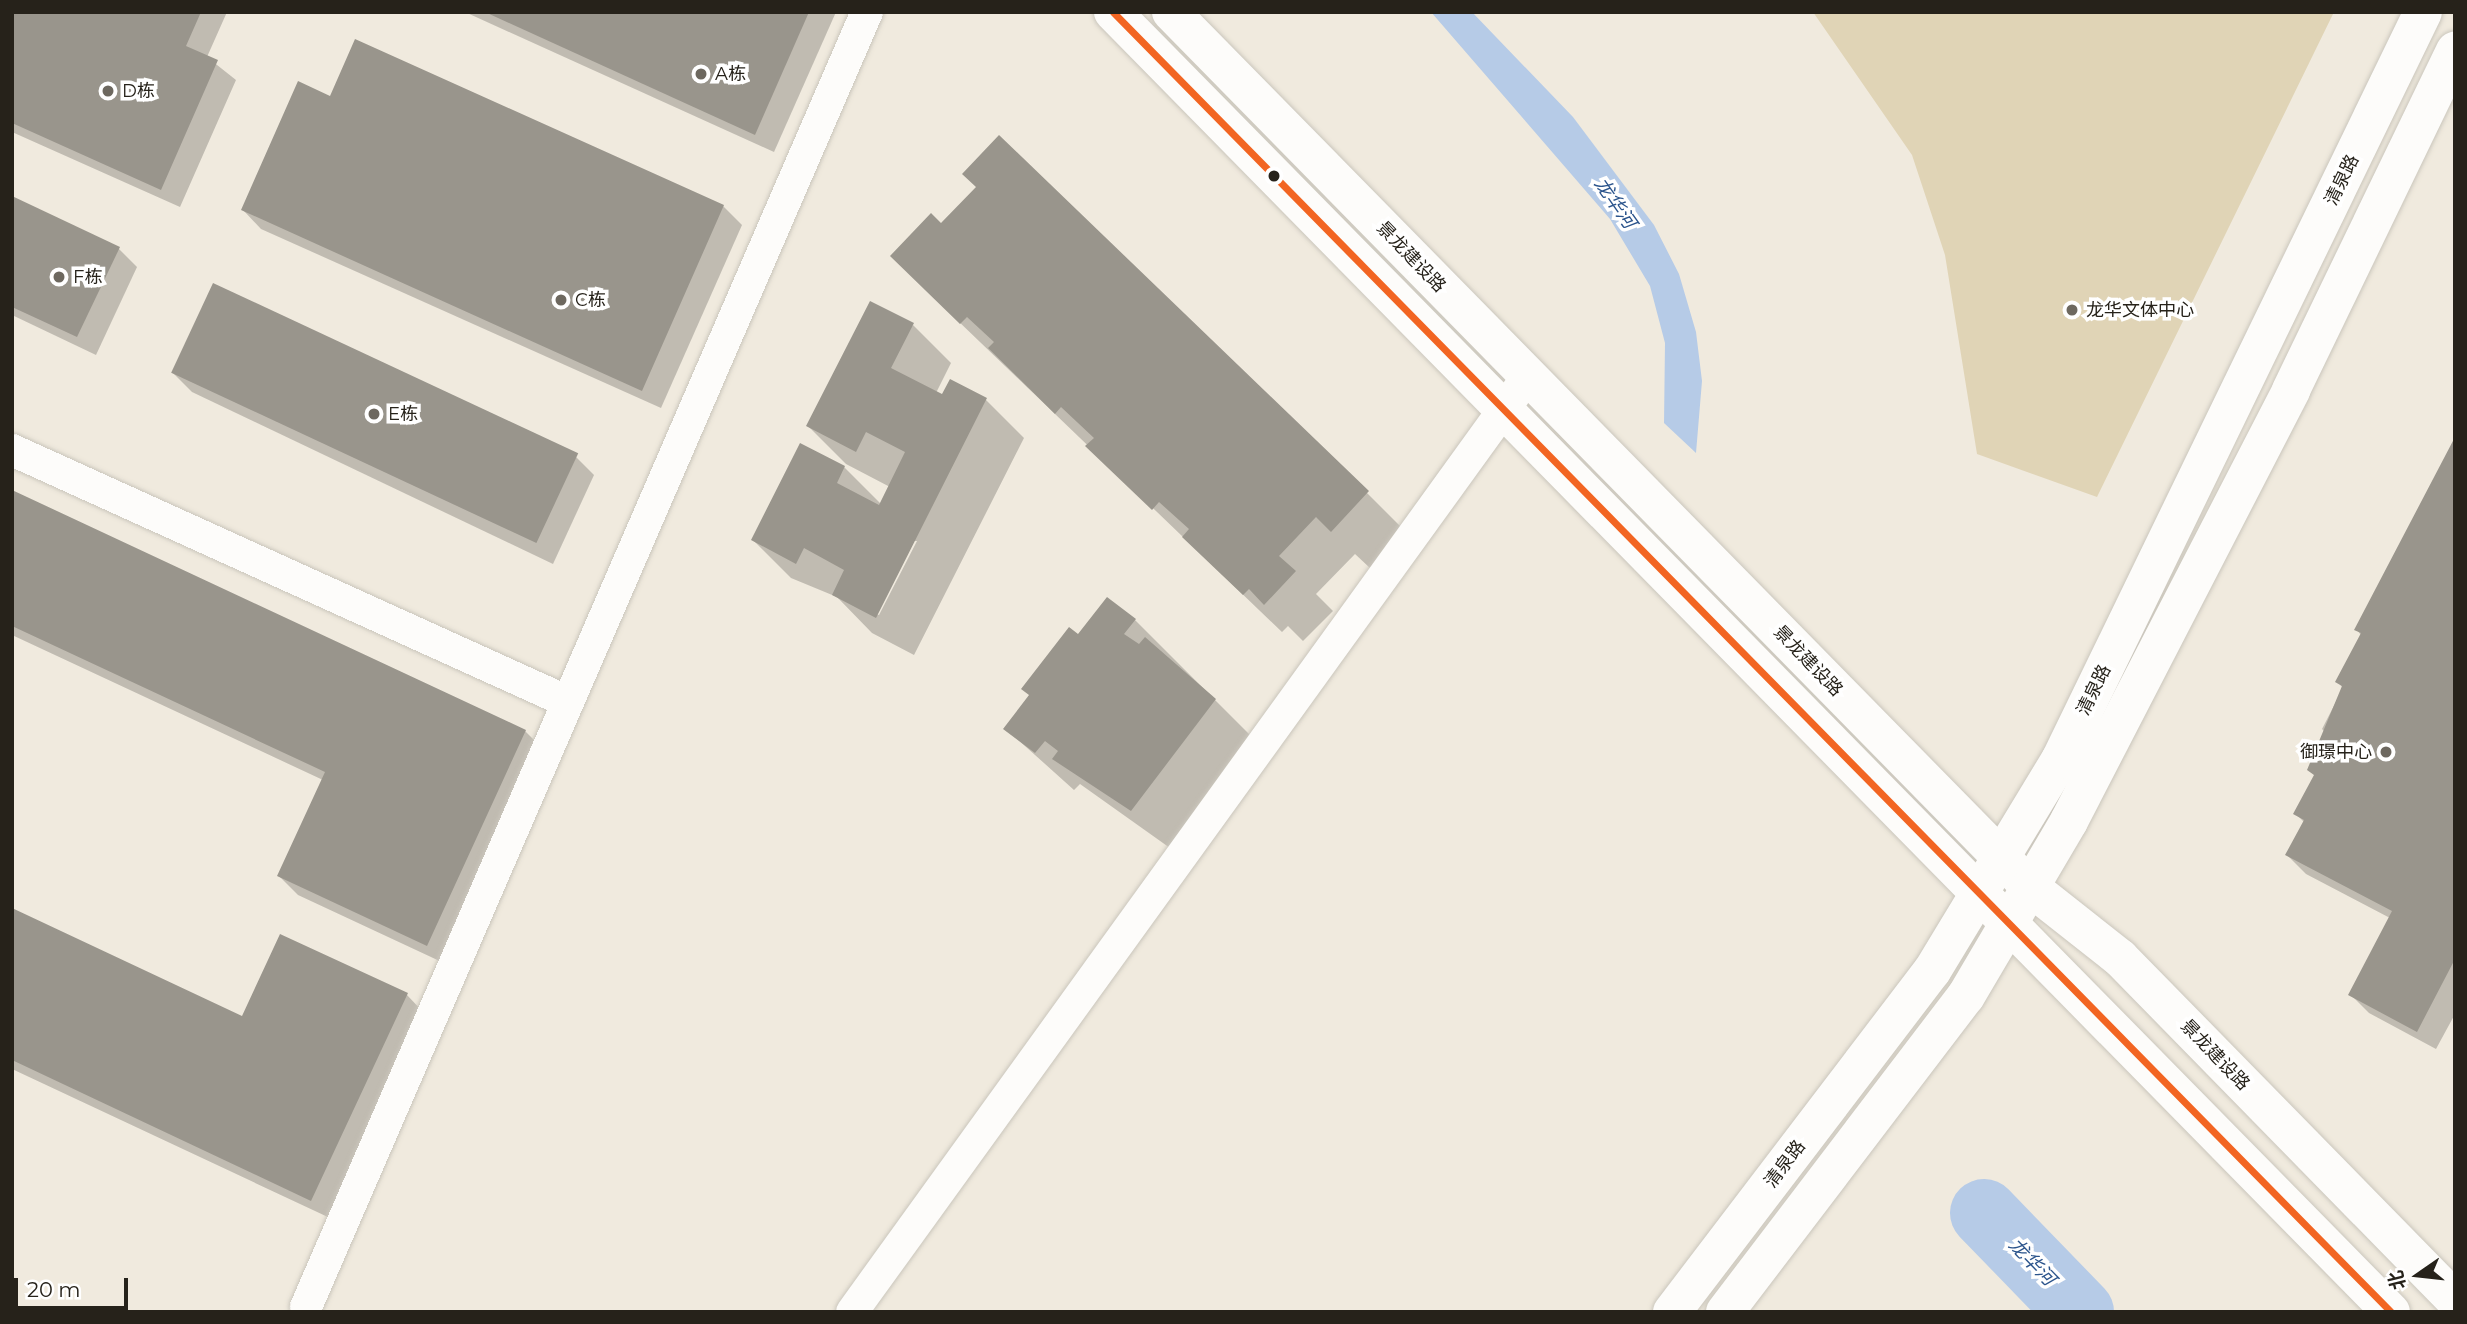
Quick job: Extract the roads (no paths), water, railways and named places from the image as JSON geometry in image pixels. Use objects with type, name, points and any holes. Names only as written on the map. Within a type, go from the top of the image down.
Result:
[{"type":"main road","points":[[1114,12],[2391,1312]]},
{"type":"main road","name":"景龙建设路","points":[[1171,12],[2001,858],[2030,887],[2120,958],[2455,1300]]},
{"type":"main road","name":"清泉路","points":[[1672,1312],[1932,971],[2060,760],[2423,12]]},
{"type":"main road","points":[[1725,1312],[1966,996],[2030,887],[2285,403],[2446,90],[2455,51]]},
{"type":"street","points":[[306,1307],[867,12]]},
{"type":"street","points":[[852,1312],[1528,376]]},
{"type":"street","points":[[12,450],[568,702]]},
{"type":"water","points":[[1431,12],[1472,12],[1573,117],[1654,225],[1679,274],[1696,332],[1702,381],[1696,453],[1664,423],[1665,343],[1650,286],[1610,219]]},
{"type":"waterway","name":"龙华河","points":[[1984,1213],[2080,1312]]},
{"type":"place","name":"A栋","points":[[701,74]]},
{"type":"place","name":"D栋","points":[[108,91]]},
{"type":"place","name":"F栋","points":[[59,277]]},
{"type":"place","name":"C栋","points":[[561,300]]},
{"type":"place","name":"龙华文体中心","points":[[2072,310]]},
{"type":"place","name":"E栋","points":[[374,414]]},
{"type":"place","name":"御璟中心","points":[[2386,752]]}]
